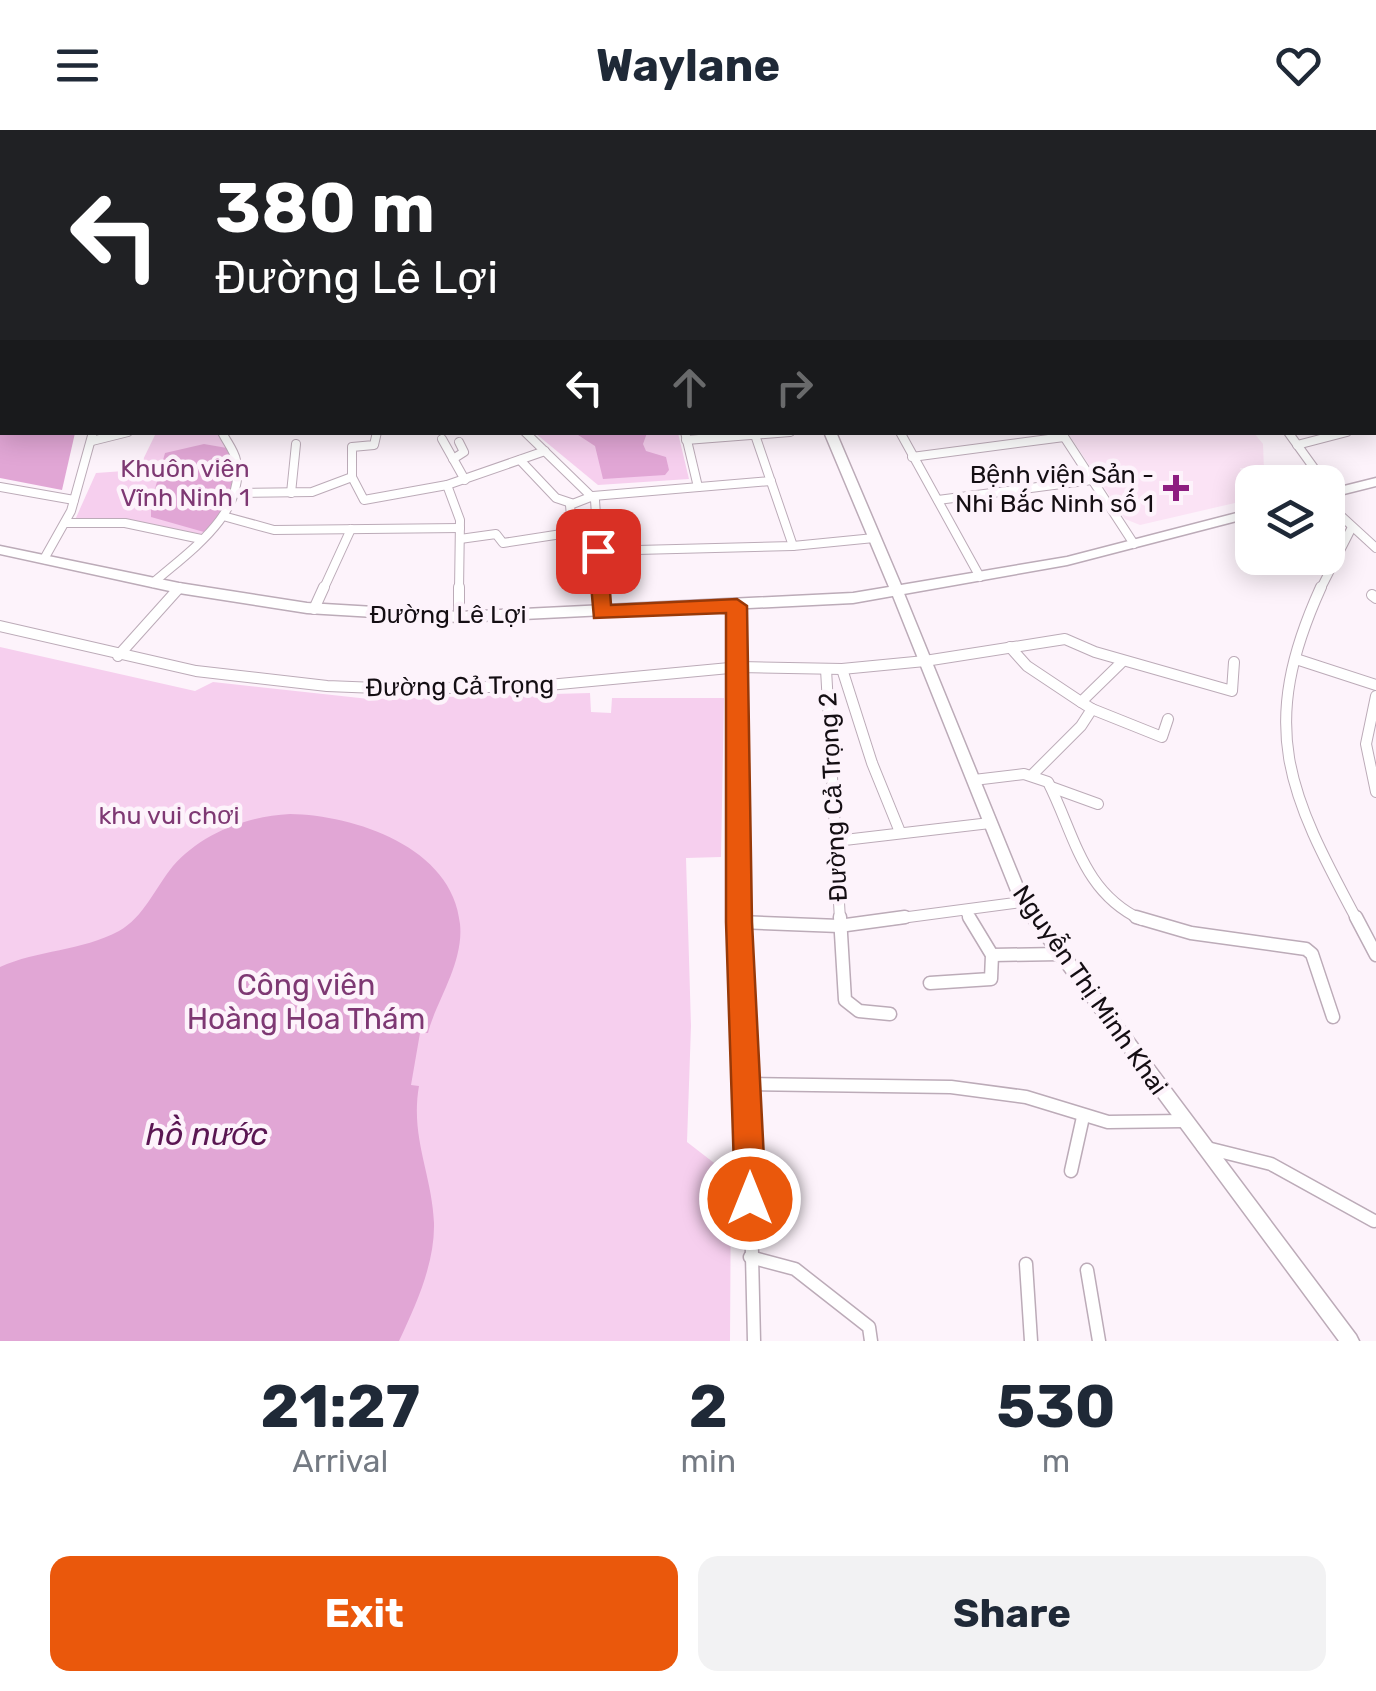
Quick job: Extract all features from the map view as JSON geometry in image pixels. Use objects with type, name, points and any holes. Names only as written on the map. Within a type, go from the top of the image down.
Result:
[{"type":"main road","name":"Nguyễn Thị Minh Khai","points":[[831,435],[897,591]]},
{"type":"main road","points":[[1345,488],[1376,482]]},
{"type":"main road","name":"Đường Lê Lợi","points":[[0,550],[179,588],[314,609],[459,617],[737,606],[897,591],[1134,544],[1235,517]]},
{"type":"street","points":[[153,583],[223,516],[234,493],[236,460],[224,435]]},
{"type":"street","points":[[371,458],[377,435]]},
{"type":"street","points":[[528,435],[593,496],[602,612]]},
{"type":"street","points":[[698,487],[686,436],[720,435]]},
{"type":"street","points":[[754,435],[793,546]]},
{"type":"street","points":[[902,435],[980,577]]},
{"type":"street","points":[[912,456],[1062,435],[1134,544]]},
{"type":"street","points":[[1290,435],[1310,465]]},
{"type":"street","points":[[1296,445],[1335,435]]},
{"type":"street","points":[[44,559],[66,524],[92,436]]},
{"type":"street","points":[[442,439],[465,480]]},
{"type":"street","points":[[453,458],[464,452],[459,442]]},
{"type":"street","points":[[291,493],[296,444]]},
{"type":"street","points":[[374,445],[352,447],[352,477],[364,500],[447,486],[545,452]]},
{"type":"street","points":[[520,460],[556,498],[572,504],[593,496],[770,481]]},
{"type":"street","points":[[234,493],[324,490],[352,477]]},
{"type":"street","points":[[938,500],[1092,480]]},
{"type":"street","points":[[447,486],[460,534],[459,617]]},
{"type":"street","points":[[0,487],[74,500]]},
{"type":"street","points":[[223,516],[274,530],[496,534],[503,543],[568,533],[572,529],[572,504]]},
{"type":"street","points":[[1345,519],[1351,529],[1376,548]]},
{"type":"street","points":[[66,524],[124,523],[201,539]]},
{"type":"street","points":[[314,609],[351,529]]},
{"type":"street","points":[[1351,529],[1314,601],[1288,691],[1284,741],[1290,772],[1376,955]]},
{"type":"street","points":[[598,551],[793,546],[874,538]]},
{"type":"street","points":[[118,656],[179,588]]},
{"type":"street","name":"Nguyễn Thị Minh Khai","points":[[897,591],[1022,902],[1202,1148],[1350,1341]]},
{"type":"street","points":[[737,606],[739,922],[748,1084],[754,1341]]},
{"type":"street","name":"Đường Cả Trọng","points":[[0,626],[118,656],[255,679],[402,689],[538,686],[740,667],[842,669],[925,661],[1065,638],[1124,661],[1232,690],[1234,662]]},
{"type":"street","points":[[1010,647],[1027,666],[1087,705],[1162,736],[1168,718]]},
{"type":"street","points":[[1296,658],[1376,684]]},
{"type":"street","points":[[974,780],[1034,774],[1081,726],[1087,705],[1124,661]]},
{"type":"street","name":"Đường Cả Trọng 2","points":[[826,668],[845,1000],[859,1011],[890,1014]]},
{"type":"street","points":[[842,669],[872,763],[900,832]]},
{"type":"street","points":[[1376,696],[1365,727],[1364,748],[1376,792]]},
{"type":"street","points":[[1034,774],[1051,786],[1098,804]]},
{"type":"street","points":[[1051,786],[1083,866],[1113,901],[1141,921],[1168,932],[1227,936],[1306,949],[1312,954],[1333,1017]]},
{"type":"street","points":[[836,841],[990,823]]},
{"type":"street","points":[[739,922],[839,926],[1022,902]]},
{"type":"street","points":[[930,983],[992,979],[992,955],[965,910]]},
{"type":"street","points":[[992,955],[1060,954]]},
{"type":"street","points":[[748,1084],[875,1084],[1018,1095],[1084,1117],[1130,1124],[1182,1121]]},
{"type":"street","points":[[1071,1171],[1084,1117]]},
{"type":"street","points":[[1202,1148],[1226,1149],[1286,1170],[1374,1221]]},
{"type":"street","points":[[750,1257],[802,1274],[869,1327],[871,1341]]},
{"type":"street","points":[[1026,1264],[1031,1341]]},
{"type":"street","points":[[1087,1270],[1100,1341]]},
{"type":"shaded area","name":"Bệnh viện Sản - Nhi Bắc Ninh số 1","points":[[1069,435],[1256,435],[1263,444],[1264,465],[1235,465],[1235,503],[1140,525],[1125,519]]},
{"type":"green space","name":"Khuôn viên Vĩnh Ninh 1","points":[[155,435],[219,435],[231,451],[228,505],[203,535],[137,521],[75,520],[96,473],[138,470]]},
{"type":"green space","points":[[537,435],[678,435],[689,479],[598,485]]},
{"type":"green space","name":"Công viên Hoàng Hoa Thám","points":[[0,647],[195,691],[213,682],[369,699],[590,693],[591,712],[611,713],[612,698],[724,698],[721,857],[686,858],[691,1026],[687,1142],[731,1176],[730,1341],[0,1341]]},
{"type":"water","points":[[0,435],[75,435],[62,490],[0,478]]},
{"type":"water","points":[[578,435],[646,435],[643,444],[646,451],[666,457],[669,470],[665,475],[603,479],[595,446]]},
{"type":"water","points":[[204,444],[227,448],[233,459],[234,482],[219,514],[204,532],[151,517],[165,453]]},
{"type":"water","name":"hồ nước","points":[[290,814],[343,821],[396,840],[439,874],[453,897],[460,924],[454,967],[428,1033],[420,1033],[411,1085],[419,1086],[417,1122],[434,1223],[423,1284],[399,1341],[0,1341],[0,967],[90,943],[119,931],[142,910],[173,866],[197,844],[226,828]]},
{"type":"place","name":"Bệnh viện Sản - Nhi Bắc Ninh số 1","points":[[1176,488]]},
{"type":"route","points":[[598,551],[602,612],[737,606],[739,922],[750,1199]]},
{"type":"park label","name":"khu vui chơi","points":[[169,815]]}]
